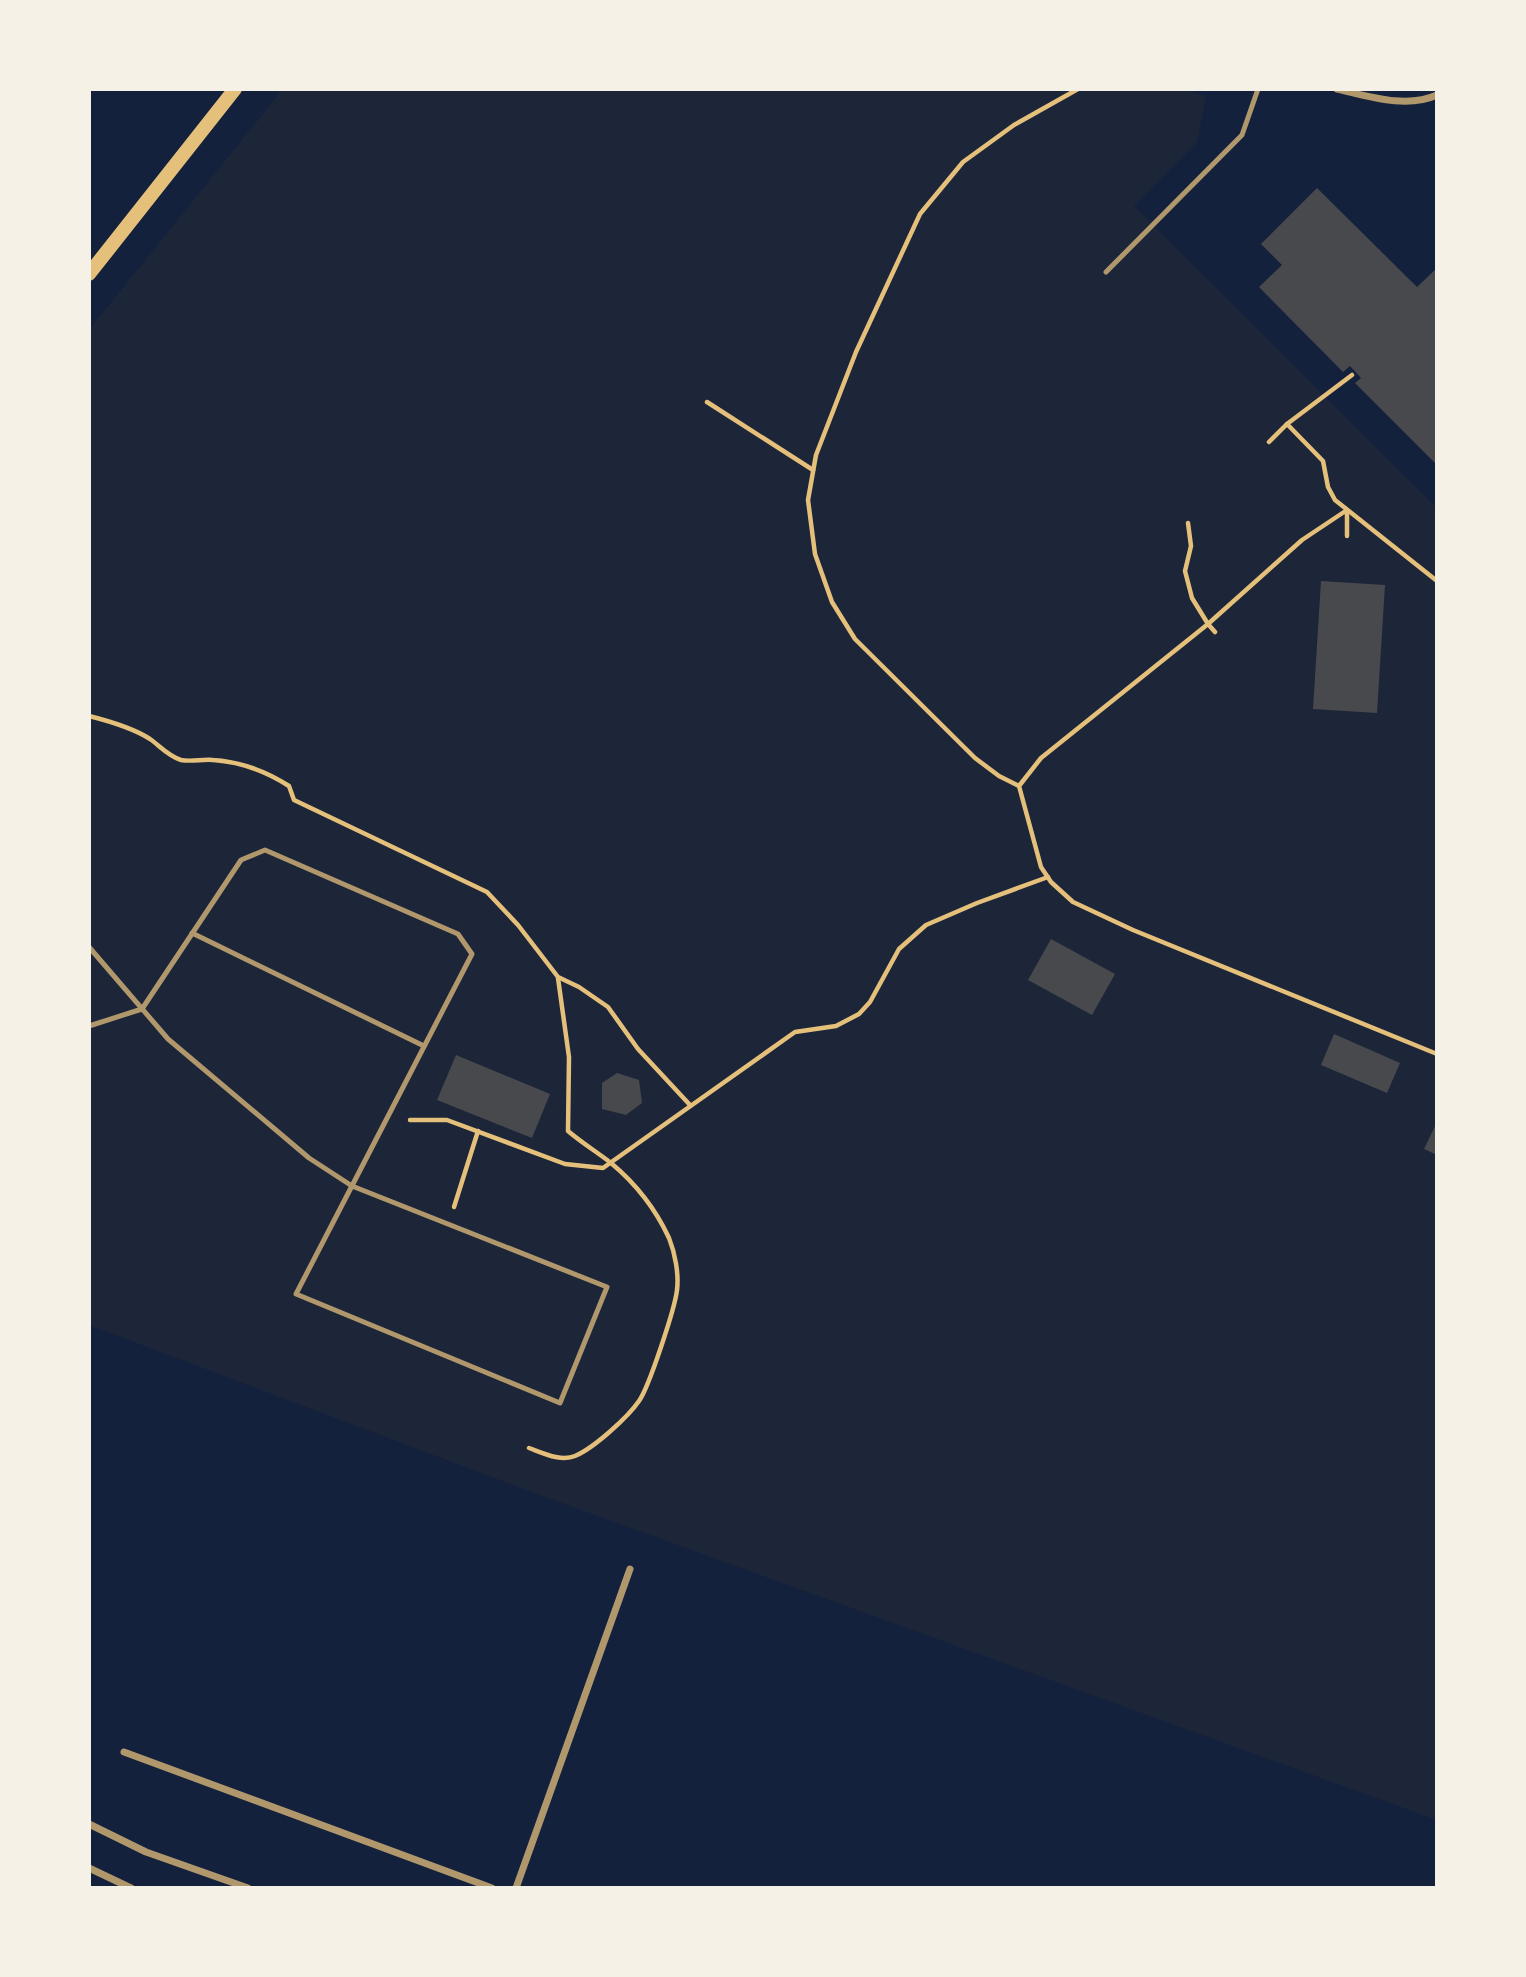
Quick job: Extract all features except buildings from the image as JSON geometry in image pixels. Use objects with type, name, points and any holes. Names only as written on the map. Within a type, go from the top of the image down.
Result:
[{"type":"main road","points":[[89,274],[235,89]]},
{"type":"street","points":[[1337,89],[1393,101],[1437,95]]},
{"type":"street","points":[[516,1888],[630,1569]]},
{"type":"street","points":[[124,1752],[492,1888]]},
{"type":"street","points":[[89,1824],[146,1852],[248,1888]]},
{"type":"street","points":[[89,1868],[131,1888]]},
{"type":"lane","points":[[1106,272],[1242,135],[1258,89]]},
{"type":"lane","points":[[89,947],[142,1009],[168,1039],[309,1158],[352,1186],[607,1287],[560,1403],[296,1294],[352,1186],[386,1119],[472,954],[458,934],[265,850],[240,860],[142,1009],[89,1026]]},
{"type":"lane","points":[[192,933],[424,1046]]},
{"type":"path","points":[[1078,89],[1014,125],[963,162],[920,214],[856,352],[816,454],[808,500],[815,554],[832,602],[855,639],[975,758],[999,776],[1019,786],[1041,867],[1073,902],[1133,930],[1437,1054]]},
{"type":"path","points":[[1269,442],[1287,424],[1352,375]]},
{"type":"path","points":[[706,402],[813,470]]},
{"type":"path","points":[[1287,424],[1323,461],[1328,487],[1335,500],[1437,581]]},
{"type":"path","points":[[1019,786],[1041,758],[1208,624],[1302,540],[1347,510]]},
{"type":"path","points":[[1347,510],[1347,536]]},
{"type":"path","points":[[1188,523],[1191,546],[1185,571],[1192,598],[1215,632]]},
{"type":"path","points":[[89,716],[149,738],[166,753],[182,760],[212,760],[239,764],[268,773],[289,786],[294,800],[487,892],[518,925],[558,977],[579,987],[608,1007],[638,1049],[690,1105]]},
{"type":"path","points":[[386,1119],[447,1119],[565,1164],[603,1168],[795,1031],[836,1026],[859,1014],[870,1002],[900,949],[926,925],[976,903],[1048,877]]},
{"type":"path","points":[[529,1448],[558,1458],[574,1457],[611,1431],[640,1399],[660,1349],[677,1291],[677,1268],[669,1239],[647,1200],[611,1163],[568,1131],[569,1057],[558,977]]},
{"type":"path","points":[[448,1224],[478,1131]]},
{"type":"shaded area","points":[[283,89],[1182,89],[1206,96],[1197,142],[1134,206],[1437,508],[1437,1820],[529,1491],[89,1325],[89,330]]}]
